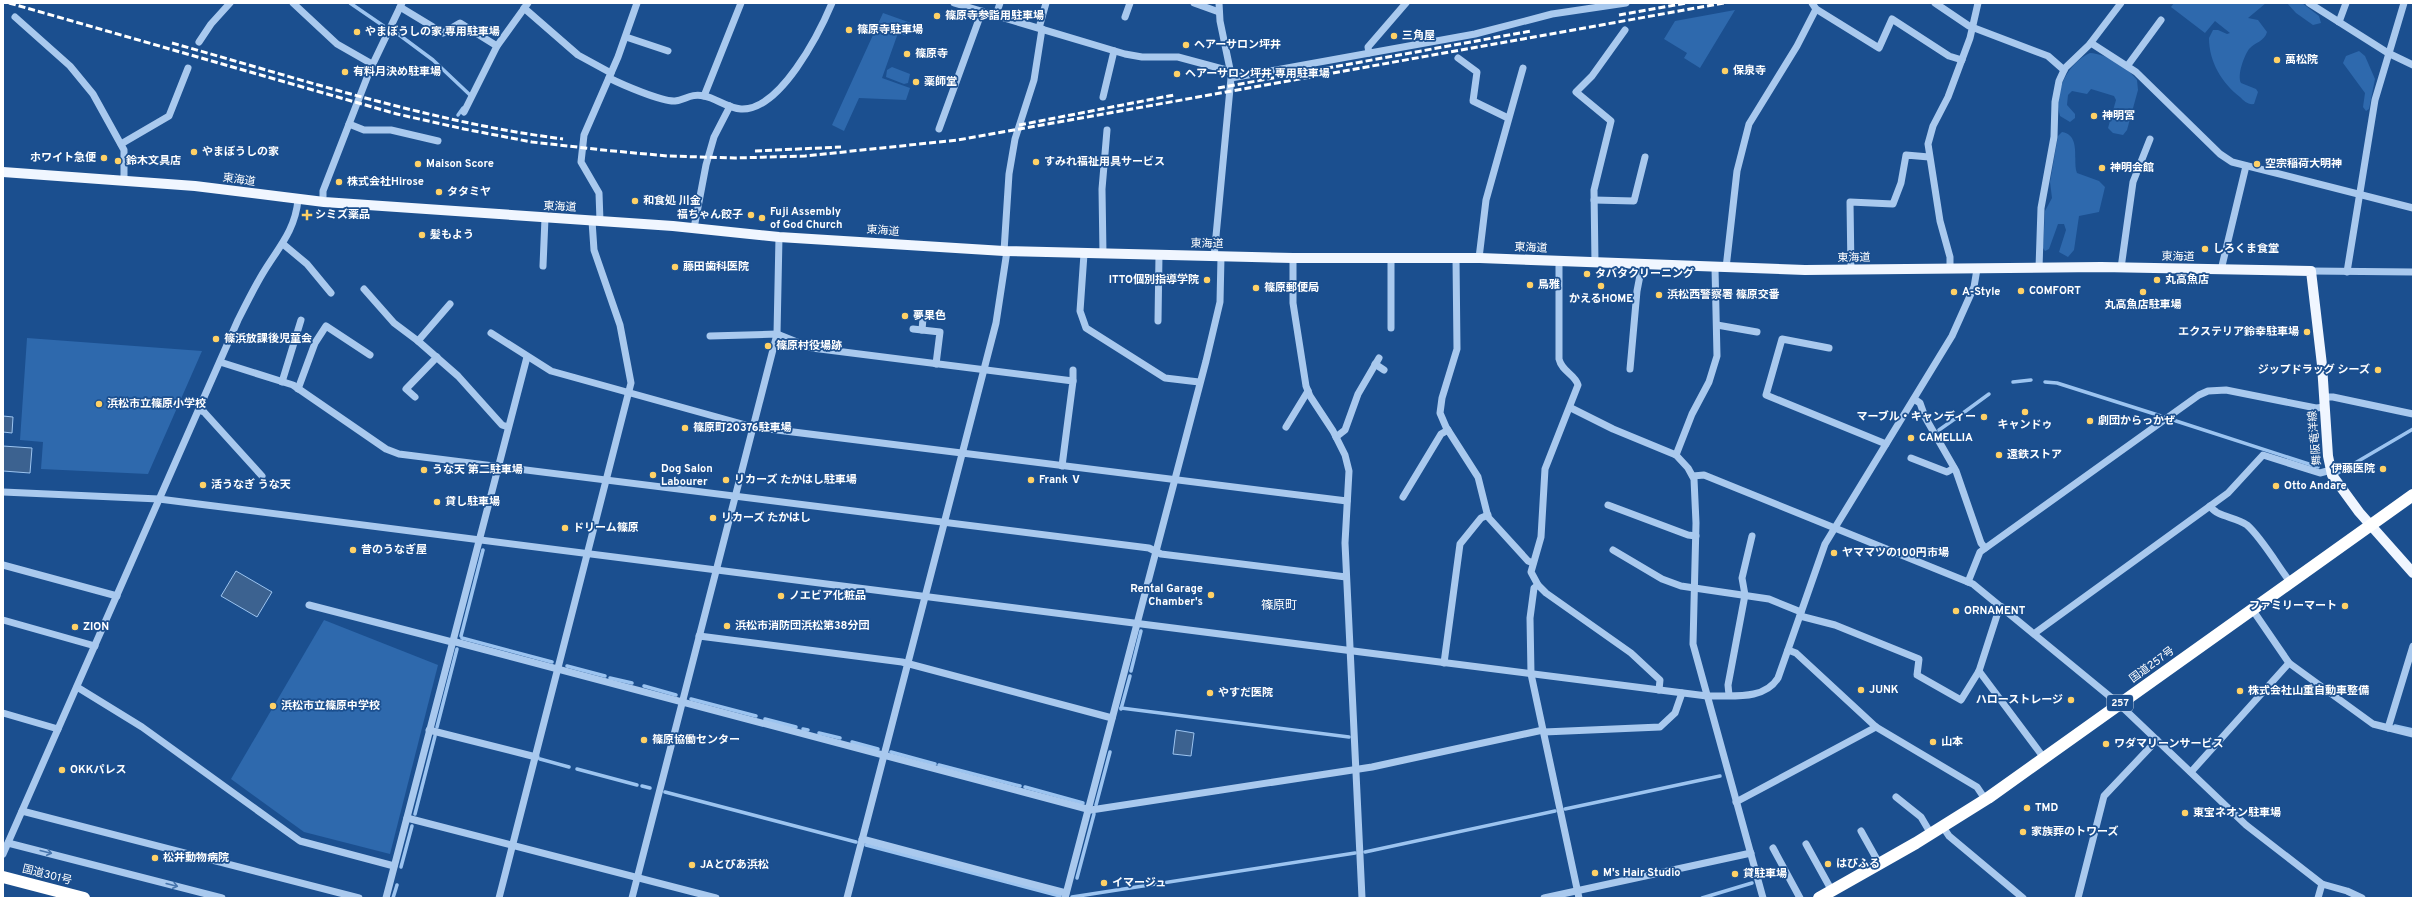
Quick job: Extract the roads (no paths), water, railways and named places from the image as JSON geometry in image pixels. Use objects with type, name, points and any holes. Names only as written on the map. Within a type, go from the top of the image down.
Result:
[{"type":"highway","name":"国道257号","points":[[1819,898],[1880,865],[1943,827],[1985,799],[2370,524],[2413,495]]},
{"type":"highway","name":"国道301号","points":[[3,877],[84,898]]},
{"type":"main road","name":"東海道","points":[[3,172],[124,180],[323,202],[694,228],[779,237],[1005,251],[1218,257],[1479,258],[1720,268],[1851,270],[2121,268],[2311,271]]},
{"type":"main road","name":"舞阪竜洋線","points":[[2311,271],[2330,470],[2336,484],[2413,573]]},
{"type":"street","points":[[199,42],[211,24],[230,3]]},
{"type":"street","points":[[293,3],[337,44],[372,64]]},
{"type":"street","points":[[499,898],[629,393],[630,372],[623,338],[594,250],[599,193],[583,166],[581,157],[584,135],[626,37],[637,3]]},
{"type":"street","points":[[704,96],[741,3]]},
{"type":"street","points":[[464,112],[497,46],[526,6],[578,55],[610,76],[671,101],[686,96],[704,96],[740,109],[751,108],[761,103],[780,88],[796,69],[832,3]]},
{"type":"street","points":[[954,3],[1133,56],[1178,57],[1231,74],[1369,53],[1490,31],[1552,14],[1626,3]]},
{"type":"street","points":[[996,15],[1000,3]]},
{"type":"street","points":[[847,898],[984,369],[1001,296],[1009,174],[1016,139],[1034,80],[1046,3]]},
{"type":"street","points":[[1125,17],[1130,3]]},
{"type":"street","points":[[1194,3],[1219,12]]},
{"type":"street","points":[[862,839],[1066,896],[1219,306],[1218,257],[1231,74],[1219,12],[1219,3]]},
{"type":"street","points":[[1369,53],[1368,47],[1406,3]]},
{"type":"street","points":[[1935,3],[1973,28],[2048,56],[2064,70]]},
{"type":"street","points":[[1950,269],[1950,257],[1929,157],[1929,135],[1948,97],[1962,60],[1973,28],[1978,3]]},
{"type":"street","points":[[2039,268],[2041,208],[2054,137],[2056,94],[2064,70],[2091,43],[2121,3]]},
{"type":"street","points":[[2309,3],[2388,53],[2413,65]]},
{"type":"street","points":[[2338,22],[2346,3]]},
{"type":"street","points":[[2347,272],[2358,196],[2375,100],[2404,3]]},
{"type":"street","points":[[323,202],[323,191],[372,64],[401,5],[443,33],[460,23],[497,46]]},
{"type":"street","points":[[1676,455],[1715,365],[1719,346],[1717,325],[1720,268],[1737,171],[1749,124],[1797,46],[1814,6],[1878,48],[1892,19],[1950,56],[1962,60]]},
{"type":"street","points":[[939,129],[982,11]]},
{"type":"street","points":[[15,17],[78,75],[99,104],[121,144],[125,157],[124,180]]},
{"type":"street","points":[[2128,65],[2161,20]]},
{"type":"street","points":[[1595,263],[1595,183],[1611,121],[1576,92],[1595,72],[1625,30]]},
{"type":"street","points":[[626,37],[668,51]]},
{"type":"street","points":[[2091,43],[2128,65],[2167,100],[2220,154],[2232,162],[2358,196],[2413,208]]},
{"type":"street","points":[[1103,97],[1114,51]]},
{"type":"street","points":[[1458,58],[1477,72],[1473,102],[1508,118]]},
{"type":"street","points":[[121,144],[169,116],[188,68]]},
{"type":"street","points":[[1479,258],[1486,200],[1523,68]]},
{"type":"street","points":[[694,228],[706,165],[714,137],[730,106]]},
{"type":"street","points":[[349,124],[364,130],[391,130],[438,141]]},
{"type":"street","points":[[1103,254],[1102,189],[1107,130]]},
{"type":"street","points":[[2121,268],[2133,182],[2150,139]]},
{"type":"street","points":[[1851,270],[1850,202],[1893,204],[1901,183],[1906,155],[1929,157]]},
{"type":"street","points":[[1594,200],[1634,201],[1645,157]]},
{"type":"street","points":[[2221,270],[2246,166]]},
{"type":"street","points":[[3,854],[220,362],[260,278],[283,244],[297,212],[298,200]]},
{"type":"street","points":[[543,266],[545,218]]},
{"type":"street","points":[[632,898],[777,334],[779,237]]},
{"type":"street","points":[[283,244],[307,264],[331,293]]},
{"type":"street","points":[[1084,254],[1080,311],[1086,328],[1165,378],[1199,382]]},
{"type":"street","points":[[1158,321],[1160,255]]},
{"type":"street","points":[[1293,258],[1294,307],[1308,391],[1336,437],[1347,463],[1347,501],[1344,533],[1362,898]]},
{"type":"street","points":[[1390,258],[1391,328]]},
{"type":"street","points":[[1456,258],[1457,349],[1440,406],[1442,420],[1478,476],[1488,515],[1528,561],[1533,563]]},
{"type":"street","points":[[1559,261],[1559,359],[1562,368],[1575,378],[1578,385],[1571,408],[1544,475],[1542,530],[1531,572],[1538,585],[1546,593],[1634,656],[1660,680],[1659,690]]},
{"type":"street","points":[[1630,369],[1637,291],[1642,265]]},
{"type":"street","points":[[3,492],[159,499],[1682,693],[1707,696],[1765,692],[1773,687],[1788,650],[1825,544],[1956,328],[1974,287],[1977,269]]},
{"type":"street","name":"東海道","points":[[2311,271],[2413,272]]},
{"type":"street","points":[[364,289],[394,323],[437,357],[470,388],[502,425],[508,427]]},
{"type":"street","points":[[418,341],[450,304]]},
{"type":"street","points":[[922,330],[923,318]]},
{"type":"street","points":[[282,382],[300,320]]},
{"type":"street","points":[[1717,325],[1757,332]]},
{"type":"street","points":[[298,389],[315,343],[326,326],[370,355]]},
{"type":"street","points":[[913,329],[940,332],[936,364]]},
{"type":"street","points":[[491,333],[528,357],[555,372],[753,427],[1347,501]]},
{"type":"street","points":[[710,336],[777,334],[812,348],[1073,381]]},
{"type":"street","points":[[1829,348],[1782,339],[1766,394],[1886,444]]},
{"type":"street","points":[[415,397],[406,389],[437,357]]},
{"type":"street","points":[[386,898],[497,466],[528,357]]},
{"type":"street","points":[[1336,437],[1345,430],[1358,394],[1377,361],[1384,370]]},
{"type":"street","points":[[220,362],[282,382],[298,389],[393,452],[1149,548],[1161,554],[1346,577]]},
{"type":"street","points":[[1062,466],[1073,381],[1073,370]]},
{"type":"street","points":[[1968,582],[1980,552],[1985,548],[2208,391],[2226,390],[2316,408],[2333,397],[2413,414]]},
{"type":"street","points":[[1286,427],[1308,391]]},
{"type":"street","points":[[1914,399],[1920,403],[1926,418],[1954,468],[1981,543],[1985,548]]},
{"type":"street","points":[[1571,408],[1613,429],[1676,455],[1692,476],[1695,486],[1696,536],[1693,644],[1763,898]]},
{"type":"street","points":[[199,410],[204,412],[262,476]]},
{"type":"street","points":[[1403,497],[1441,434],[1448,430]]},
{"type":"street","points":[[2034,633],[2210,506],[2228,492],[2263,455],[2320,473],[2330,470]]},
{"type":"street","points":[[1911,458],[1947,472],[1954,468]]},
{"type":"street","points":[[1692,476],[1704,475],[1968,582],[2002,607],[2119,704],[2246,825],[2322,884],[2347,891],[2362,898]]},
{"type":"street","points":[[1608,505],[1688,535],[1696,536]]},
{"type":"street","points":[[2210,506],[2214,512],[2239,520],[2248,527],[2290,582]]},
{"type":"street","points":[[1444,663],[1460,544],[1481,518],[1488,515]]},
{"type":"street","points":[[1728,695],[1728,685],[1745,595],[1742,578],[1752,536]]},
{"type":"street","points":[[1613,550],[1662,579],[1681,586],[1694,586],[1769,598],[1801,614],[1834,625],[1919,659],[1917,675],[1961,700],[1979,671],[1998,612],[2002,607]]},
{"type":"street","points":[[3,565],[117,596]]},
{"type":"street","points":[[1538,585],[1534,588],[1530,618],[1532,674],[1578,894]]},
{"type":"street","points":[[309,605],[559,669],[1088,809],[1356,770],[1544,731],[1660,727],[1675,713],[1682,693]]},
{"type":"street","points":[[2252,609],[2289,663],[2373,724],[2413,734]]},
{"type":"street","points":[[3,620],[95,646]]},
{"type":"street","points":[[699,636],[907,663],[1112,718]]},
{"type":"street","points":[[2388,728],[2413,646]]},
{"type":"street","points":[[1788,650],[1796,653],[1876,727],[1977,787],[1985,799]]},
{"type":"street","points":[[2190,772],[2289,663]]},
{"type":"street","points":[[1979,671],[2044,758]]},
{"type":"street","points":[[77,687],[142,727],[300,841],[394,866]]},
{"type":"street","points":[[3,713],[58,729]]},
{"type":"street","points":[[1736,802],[1876,727]]},
{"type":"street","points":[[429,730],[536,757]]},
{"type":"street","points":[[2078,898],[2104,796],[2157,740]]},
{"type":"street","points":[[1896,797],[1921,817],[1931,834]]},
{"type":"street","points":[[22,811],[359,898]]},
{"type":"street","points":[[407,818],[716,898]]},
{"type":"street","points":[[1943,827],[1949,836],[2023,898]]},
{"type":"street","points":[[1861,831],[1880,865]]},
{"type":"street","points":[[8,843],[222,898]]},
{"type":"street","points":[[1806,844],[1832,891]]},
{"type":"street","points":[[1773,848],[1800,898]]},
{"type":"street","points":[[1544,898],[1578,894],[1751,853]]},
{"type":"street","points":[[2318,898],[2322,884]]},
{"type":"street","points":[[626,898],[634,887]]},
{"type":"street","points":[[634,887],[636,898]]},
{"type":"waterway","points":[[350,3],[385,27]]},
{"type":"waterway","points":[[394,31],[433,60],[470,95]]},
{"type":"waterway","points":[[458,115],[463,108]]},
{"type":"waterway","points":[[2013,382],[2031,380]]},
{"type":"waterway","points":[[2045,382],[2057,383],[2161,416]]},
{"type":"waterway","points":[[1959,416],[1989,394]]},
{"type":"waterway","points":[[1939,430],[1956,418]]},
{"type":"waterway","points":[[2173,420],[2318,467]]},
{"type":"waterway","points":[[2338,473],[2413,429]]},
{"type":"waterway","points":[[461,636],[483,550]]},
{"type":"waterway","points":[[1131,671],[1141,631]]},
{"type":"waterway","points":[[462,638],[552,662]]},
{"type":"waterway","points":[[437,727],[457,649]]},
{"type":"waterway","points":[[567,666],[605,676]]},
{"type":"waterway","points":[[1121,709],[1130,676]]},
{"type":"waterway","points":[[610,678],[632,683]]},
{"type":"waterway","points":[[644,686],[676,695]]},
{"type":"waterway","points":[[691,699],[756,716]]},
{"type":"waterway","points":[[1121,708],[1349,737]]},
{"type":"waterway","points":[[765,719],[796,727]]},
{"type":"waterway","points":[[2395,726],[2413,730]]},
{"type":"waterway","points":[[803,729],[808,730]]},
{"type":"waterway","points":[[819,733],[840,738]]},
{"type":"waterway","points":[[415,814],[435,736]]},
{"type":"waterway","points":[[852,742],[878,749]]},
{"type":"waterway","points":[[891,752],[935,764]]},
{"type":"waterway","points":[[1096,805],[1110,752]]},
{"type":"waterway","points":[[540,759],[569,767]]},
{"type":"waterway","points":[[939,765],[1020,786]]},
{"type":"waterway","points":[[577,769],[637,785]]},
{"type":"waterway","points":[[1565,809],[1720,776]]},
{"type":"waterway","points":[[642,786],[650,788]]},
{"type":"waterway","points":[[1025,787],[1083,803]]},
{"type":"waterway","points":[[665,792],[856,842]]},
{"type":"waterway","points":[[1365,852],[1555,811]]},
{"type":"waterway","points":[[1077,878],[1094,814]]},
{"type":"waterway","points":[[401,867],[412,826]]},
{"type":"waterway","points":[[866,845],[1060,896]]},
{"type":"waterway","points":[[1072,897],[1355,853]]},
{"type":"waterway","points":[[1702,898],[1752,883]]},
{"type":"waterway","points":[[393,898],[397,885]]},
{"type":"railway","points":[[9,3],[397,114],[464,129],[532,142],[603,150],[668,156],[735,158],[805,156],[958,140],[1724,3]]},
{"type":"railway","points":[[1619,15],[1686,3]]},
{"type":"railway","points":[[1218,88],[1531,31]]},
{"type":"railway","points":[[172,43],[317,85],[415,111],[464,122],[563,139]]},
{"type":"railway","points":[[1019,125],[1174,95]]},
{"type":"railway","points":[[755,151],[841,147]]},
{"type":"place","name":"篠原寺参詣用駐車場","points":[[937,16]]},
{"type":"place","name":"篠原寺駐車場","points":[[849,30]]},
{"type":"place","name":"やまぼうしの家 専用駐車場","points":[[357,32]]},
{"type":"place","name":"三角屋","points":[[1394,36]]},
{"type":"place","name":"ヘアーサロン坪井","points":[[1186,45]]},
{"type":"place","name":"篠原寺","points":[[907,54]]},
{"type":"place","name":"萬松院","points":[[2277,60]]},
{"type":"place","name":"保泉寺","points":[[1725,71]]},
{"type":"place","name":"有料月決め駐車場","points":[[345,72]]},
{"type":"place","name":"ヘアーサロン坪井 専用駐車場","points":[[1177,74]]},
{"type":"place","name":"薬師堂","points":[[916,82]]},
{"type":"place","name":"神明宮","points":[[2094,116]]},
{"type":"place","name":"やまぼうしの家","points":[[194,152]]},
{"type":"place","name":"ホワイト急便","points":[[104,158]]},
{"type":"place","name":"鈴木文具店","points":[[118,161]]},
{"type":"place","name":"すみれ福祉用具サービス","points":[[1036,162]]},
{"type":"place","name":"Maison Score","points":[[418,164]]},
{"type":"place","name":"空宗稲荷大明神","points":[[2257,164]]},
{"type":"place","name":"神明会館","points":[[2102,168]]},
{"type":"place","name":"株式会社Hirose","points":[[339,182]]},
{"type":"place","name":"タタミヤ","points":[[439,192]]},
{"type":"place","name":"和食処 川金","points":[[635,201]]},
{"type":"place","name":"シミズ薬品","points":[[307,215]]},
{"type":"place","name":"福ちゃん餃子","points":[[751,215]]},
{"type":"place","name":"Fuji Assembly of God Church","points":[[762,218]]},
{"type":"place","name":"髪もよう","points":[[422,235]]},
{"type":"place","name":"しろくま食堂","points":[[2205,249]]},
{"type":"place","name":"藤田歯科医院","points":[[675,267]]},
{"type":"place","name":"タバタクリーニング","points":[[1587,274]]},
{"type":"place","name":"ITTO個別指導学院","points":[[1207,280]]},
{"type":"place","name":"丸高魚店","points":[[2157,280]]},
{"type":"place","name":"鳥雅","points":[[1530,285]]},
{"type":"place","name":"かえるHOME","points":[[1601,286]]},
{"type":"place","name":"篠原郵便局","points":[[1256,288]]},
{"type":"place","name":"COMFORT","points":[[2021,291]]},
{"type":"place","name":"A-Style","points":[[1954,292]]},
{"type":"place","name":"丸高魚店駐車場","points":[[2143,292]]},
{"type":"place","name":"浜松西警察署 篠原交番","points":[[1659,295]]},
{"type":"place","name":"夢果色","points":[[905,316]]},
{"type":"place","name":"エクステリア鈴幸駐車場","points":[[2307,332]]},
{"type":"place","name":"篠浜放課後児童会","points":[[216,339]]},
{"type":"place","name":"篠原村役場跡","points":[[768,346]]},
{"type":"place","name":"ジップドラッグ シーズ","points":[[2378,370]]},
{"type":"place","name":"浜松市立篠原小学校","points":[[99,404]]},
{"type":"place","name":"キャンドゥ","points":[[2025,412]]},
{"type":"place","name":"マーブル・キャンディー","points":[[1984,417]]},
{"type":"place","name":"劇団からっかぜ","points":[[2090,421]]},
{"type":"place","name":"篠原町20376駐車場","points":[[685,428]]},
{"type":"place","name":"CAMELLIA","points":[[1911,438]]},
{"type":"place","name":"遠鉄ストア","points":[[1999,455]]},
{"type":"place","name":"伊藤医院","points":[[2383,469]]},
{"type":"place","name":"うな天 第二駐車場","points":[[424,470]]},
{"type":"place","name":"Dog Salon Labourer","points":[[653,475]]},
{"type":"place","name":"リカーズ たかはし駐車場","points":[[726,480]]},
{"type":"place","name":"Frank Ⅴ","points":[[1031,480]]},
{"type":"place","name":"活うなぎ うな天","points":[[203,485]]},
{"type":"place","name":"Otto Andare","points":[[2276,486]]},
{"type":"place","name":"貸し駐車場","points":[[437,502]]},
{"type":"place","name":"リカーズ たかはし","points":[[713,518]]},
{"type":"place","name":"ドリーム篠原","points":[[565,528]]},
{"type":"place","name":"昔のうなぎ屋","points":[[353,550]]},
{"type":"place","name":"ヤママツの100円市場","points":[[1834,553]]},
{"type":"place","name":"Rental Garage Chamber's","points":[[1211,595]]},
{"type":"place","name":"ノエビア化粧品","points":[[781,596]]},
{"type":"place","name":"ファミリーマート","points":[[2345,606]]},
{"type":"place","name":"ORNAMENT","points":[[1956,611]]},
{"type":"place","name":"浜松市消防団浜松第38分団","points":[[727,626]]},
{"type":"place","name":"ZION","points":[[75,627]]},
{"type":"place","name":"JUNK","points":[[1861,690]]},
{"type":"place","name":"株式会社山重自動車整備","points":[[2240,691]]},
{"type":"place","name":"やすだ医院","points":[[1210,693]]},
{"type":"place","name":"ハローストレージ","points":[[2071,700]]},
{"type":"place","name":"浜松市立篠原中学校","points":[[273,706]]},
{"type":"place","name":"篠原協働センター","points":[[644,740]]},
{"type":"place","name":"山本","points":[[1933,742]]},
{"type":"place","name":"ワダマリーンサービス","points":[[2106,744]]},
{"type":"place","name":"OKKパレス","points":[[62,770]]},
{"type":"place","name":"TMD","points":[[2027,808]]},
{"type":"place","name":"東宝ネオン駐車場","points":[[2185,813]]},
{"type":"place","name":"家族葬のトワーズ","points":[[2023,832]]},
{"type":"place","name":"松井動物病院","points":[[155,858]]},
{"type":"place","name":"はぴふる","points":[[1828,864]]},
{"type":"place","name":"JAとぴあ浜松","points":[[692,865]]},
{"type":"place","name":"M's Hair Studio","points":[[1595,873]]},
{"type":"place","name":"貸駐車場","points":[[1735,874]]},
{"type":"place","name":"イマージュ","points":[[1104,883]]},
{"type":"district","name":"篠原町","points":[[1279,606]]}]
